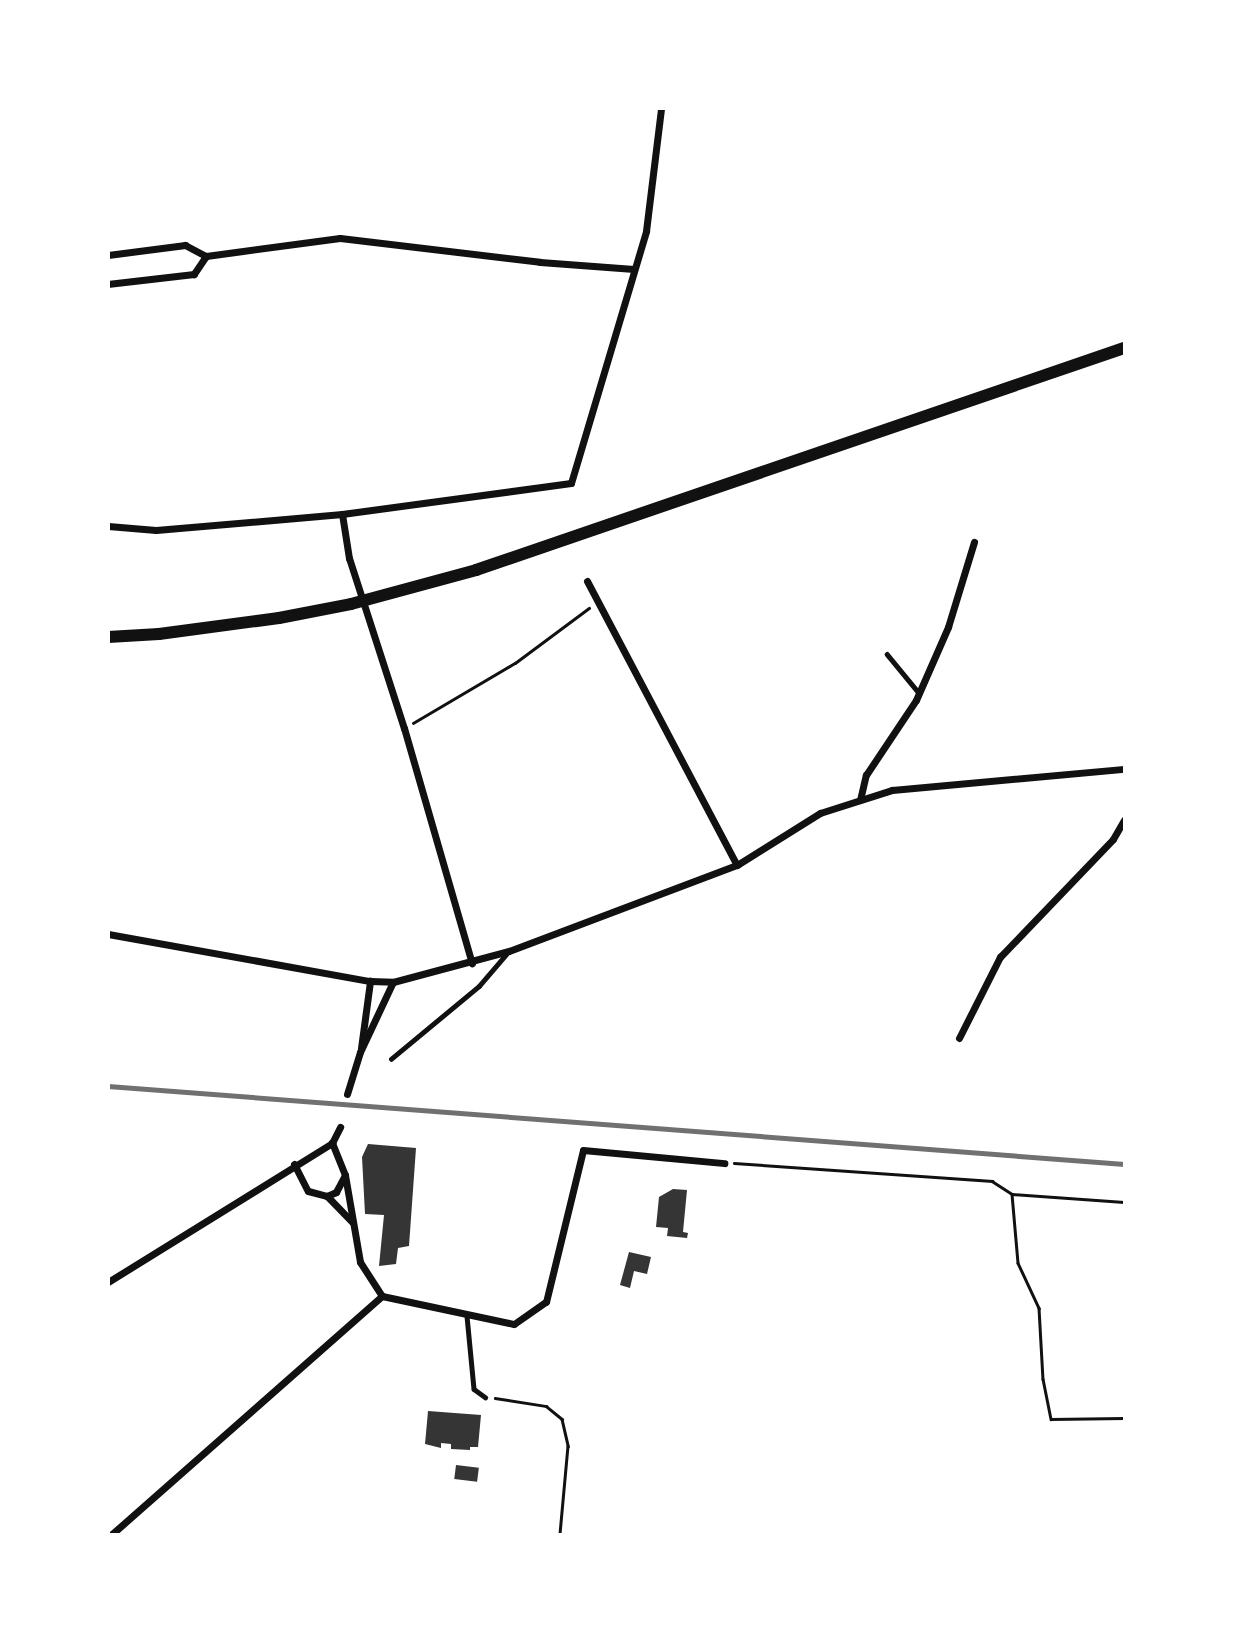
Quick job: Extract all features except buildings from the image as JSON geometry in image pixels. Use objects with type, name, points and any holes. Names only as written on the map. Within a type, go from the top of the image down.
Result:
[{"type":"main road","points":[[108,637],[159,634],[279,618],[351,604],[475,570],[1125,348]]},
{"type":"street","points":[[108,526],[156,530],[342,514],[571,483],[646,231],[661,108]]},
{"type":"street","points":[[108,255],[186,244],[206,256],[340,238],[540,262],[634,269]]},
{"type":"street","points":[[108,284],[194,274],[206,256]]},
{"type":"street","points":[[342,514],[349,558],[404,728],[472,963]]},
{"type":"street","points":[[860,800],[866,775],[919,693],[948,627],[974,542]]},
{"type":"street","points":[[587,581],[737,865]]},
{"type":"street","points":[[108,934],[370,981],[393,982],[509,951],[737,865],[820,813],[892,790],[1125,769]]},
{"type":"street","points":[[958,1038],[1000,957],[1113,839],[1125,820]]},
{"type":"street","points":[[360,1052],[370,981]]},
{"type":"street","points":[[347,1094],[360,1052],[393,982]]},
{"type":"street","points":[[108,1282],[294,1164],[332,1143],[340,1127]]},
{"type":"street","points":[[332,1143],[352,1201],[352,1222],[360,1262],[382,1296],[514,1324],[546,1302],[583,1150],[724,1163]]},
{"type":"street","points":[[294,1164],[308,1191],[327,1196],[352,1222]]},
{"type":"street","points":[[327,1196],[342,1185],[345,1175]]},
{"type":"street","points":[[112,1535],[382,1296]]},
{"type":"lane","points":[[887,654],[919,693]]},
{"type":"lane","points":[[391,1059],[479,986],[509,951]]},
{"type":"lane","points":[[467,1316],[474,1389],[485,1397]]},
{"type":"path","points":[[404,728],[515,663],[598,601]]},
{"type":"path","points":[[724,1163],[992,1181],[1012,1194],[1125,1202]]},
{"type":"path","points":[[1012,1194],[1018,1264],[1039,1308],[1043,1378],[1051,1419],[1125,1418]]},
{"type":"path","points":[[485,1397],[546,1406],[562,1419],[568,1446],[560,1535]]},
{"type":"railway","points":[[108,1086],[1124,1164]]}]
